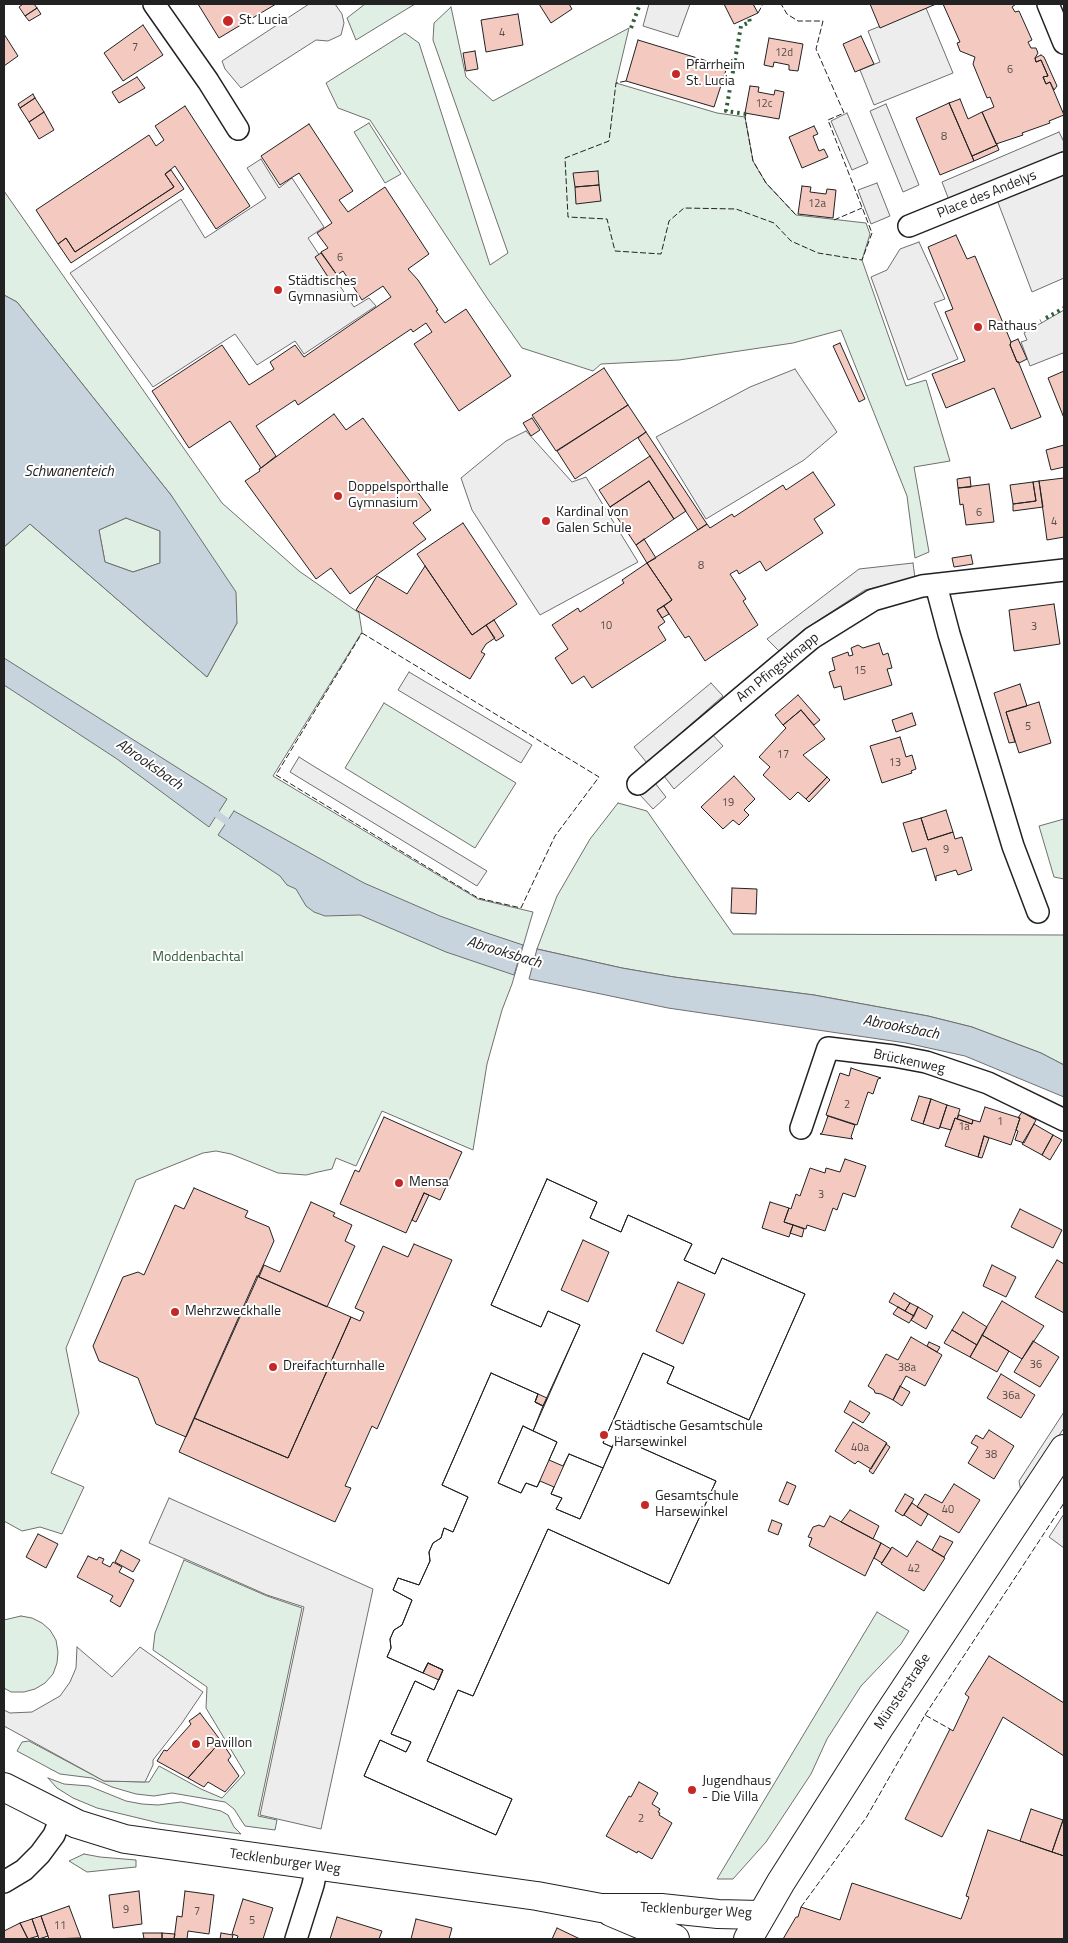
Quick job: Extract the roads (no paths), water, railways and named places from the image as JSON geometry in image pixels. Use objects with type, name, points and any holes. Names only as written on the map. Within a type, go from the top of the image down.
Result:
[{"type":"street","points":[[154,4],[208,81],[238,129]]},
{"type":"street","points":[[1048,4],[1064,43]]},
{"type":"street","name":"Place des Andelys","points":[[909,226],[1064,163]]},
{"type":"street","name":"Am Pfingstknapp","points":[[638,784],[812,638],[874,600],[922,586],[1064,570]]},
{"type":"street","points":[[936,585],[1013,846],[1038,912]]},
{"type":"street","name":"Brückenweg","points":[[800,1128],[828,1048],[926,1062],[988,1083],[1064,1120]]},
{"type":"street","name":"Münsterstraße","points":[[748,1939],[760,1915],[879,1728],[1064,1449]]},
{"type":"street","name":"Tecklenburger Weg","points":[[4,1787],[77,1824],[125,1839],[537,1896],[601,1908],[661,1908],[718,1914],[760,1915]]},
{"type":"street","points":[[4,1882],[24,1870],[40,1854],[54,1835],[61,1817]]},
{"type":"street","points":[[296,1939],[317,1866]]},
{"type":"street","name":"Tecklenburger Weg","points":[[601,1908],[675,1939]]},
{"type":"water","name":"Schwanenteich","points":[[4,295],[17,302],[171,495],[236,592],[237,623],[207,677],[30,524],[4,547]],"holes":[[[126,518],[160,531],[160,563],[133,572],[105,562],[99,530]]]},
{"type":"water","points":[[4,658],[227,799],[209,827],[117,759],[4,685]]},
{"type":"water","points":[[234,811],[364,883],[440,916],[523,945],[514,975],[446,952],[360,915],[325,916],[314,912],[306,906],[296,889],[287,885],[280,876],[218,835]]},
{"type":"water","points":[[537,949],[622,968],[674,977],[814,995],[928,1016],[972,1027],[1041,1053],[1064,1065],[1064,1097],[965,1056],[906,1043],[668,1008],[529,979]]},
{"type":"waterway","name":"Abrooksbach","points":[[210,809],[233,826]]},
{"type":"waterway","name":"Abrooksbach","points":[[511,957],[542,966]]},
{"type":"place","name":"St. Lucia","points":[[228,21]]},
{"type":"place","name":"Pfarrheim St. Lucia","points":[[676,74]]},
{"type":"place","name":"Städtisches Gymnasium","points":[[278,290]]},
{"type":"place","name":"Rathaus","points":[[978,327]]},
{"type":"place","name":"Doppelsporthalle Gymnasium","points":[[338,496]]},
{"type":"place","name":"Kardinal von Galen Schule","points":[[546,521]]},
{"type":"place","name":"Mensa","points":[[399,1183]]},
{"type":"place","name":"Mehrzweckhalle","points":[[175,1312]]},
{"type":"place","name":"Dreifachturnhalle","points":[[273,1367]]},
{"type":"place","name":"Städtische Gesamtschule Harsewinkel","points":[[604,1435]]},
{"type":"place","name":"Gesamtschule Harsewinkel","points":[[645,1505]]},
{"type":"place","name":"Pavillon","points":[[196,1744]]},
{"type":"place","name":"Jugendhaus - Die Villa","points":[[692,1790]]},
{"type":"park label","name":"Moddenbachtal","points":[[198,958]]}]
